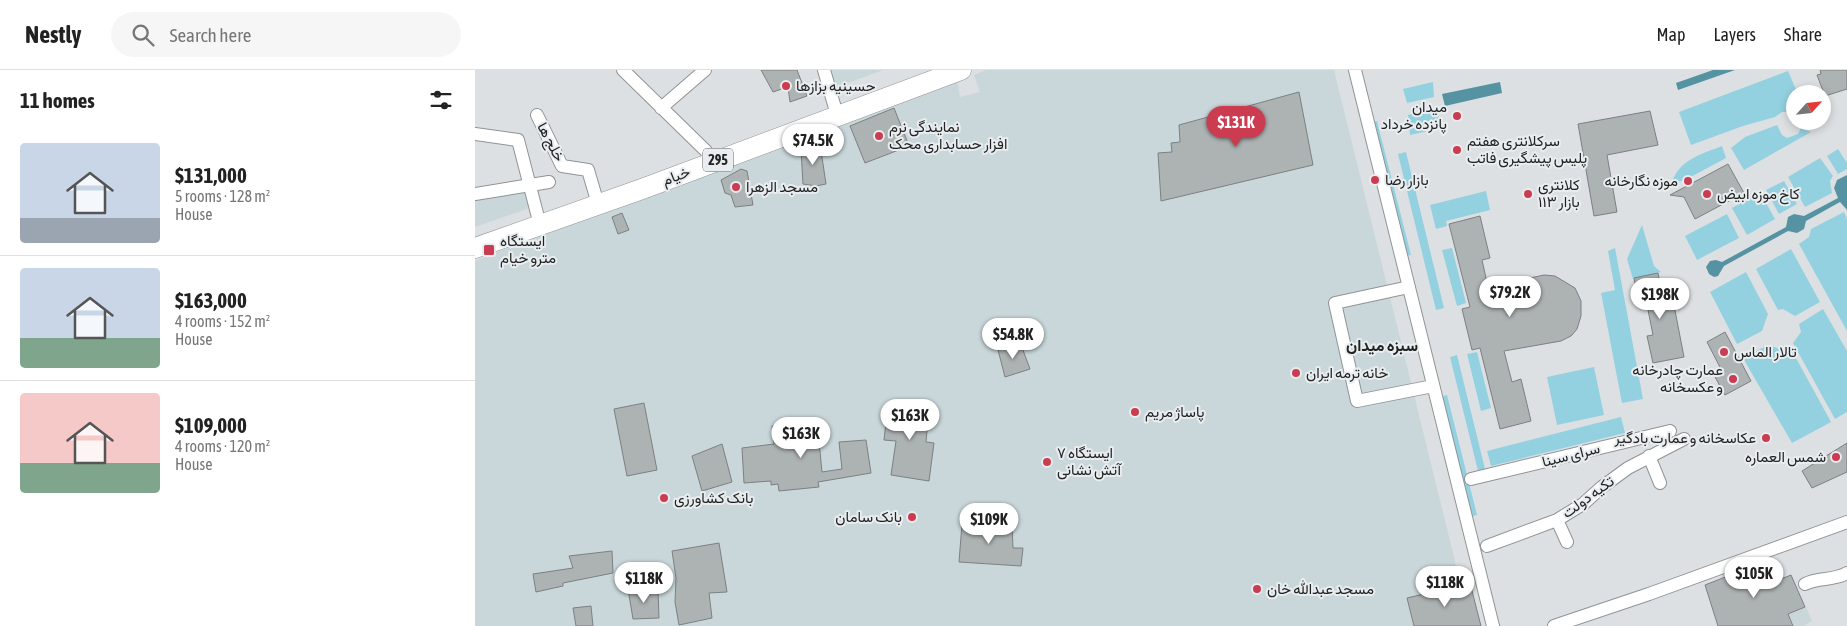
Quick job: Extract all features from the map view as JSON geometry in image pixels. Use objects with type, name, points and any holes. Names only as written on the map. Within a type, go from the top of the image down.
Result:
[{"type":"main road","name":"خیام","points":[[475,248],[961,70]]},
{"type":"street","points":[[623,70],[706,151],[712,162]]},
{"type":"street","points":[[661,108],[705,70]]},
{"type":"street","points":[[826,70],[837,115]]},
{"type":"street","points":[[1355,71],[1493,626]]},
{"type":"street","name":"خلج ها","points":[[537,116],[562,166],[588,170],[598,204]]},
{"type":"street","points":[[475,134],[518,140],[539,225]]},
{"type":"street","points":[[475,194],[549,182]]},
{"type":"street","points":[[1409,287],[1335,303],[1357,401],[1433,386]]},
{"type":"street","name":"سرای سینا","points":[[1471,479],[1670,430]]},
{"type":"street","name":"تکیه دولت","points":[[1487,546],[1557,520],[1583,504],[1602,487],[1649,456],[1684,439]]},
{"type":"street","points":[[1649,456],[1660,483]]},
{"type":"street","points":[[1557,520],[1567,542]]},
{"type":"street","points":[[1554,626],[1656,592],[1847,522]]},
{"type":"street","points":[[1805,584],[1815,580],[1836,578],[1847,573]]},
{"type":"shaded area","points":[[827,70],[883,70],[832,89]]},
{"type":"shaded area","points":[[986,70],[1334,70],[1471,626],[475,626],[475,261],[612,206],[957,80],[960,97],[980,92],[974,75]]},
{"type":"shaded area","points":[[1713,70],[1735,70],[1678,90],[1676,83]]},
{"type":"shaded area","points":[[1788,71],[1794,85],[1786,85],[1786,112],[1691,145],[1679,112]]},
{"type":"shaded area","points":[[1433,82],[1434,97],[1407,103],[1403,89]]},
{"type":"shaded area","points":[[1500,82],[1502,93],[1445,106],[1442,94]]},
{"type":"shaded area","points":[[1436,108],[1442,128],[1410,135],[1408,115]]},
{"type":"shaded area","points":[[1377,121],[1411,255],[1405,256],[1371,122]]},
{"type":"shaded area","points":[[1777,125],[1782,135],[1787,138],[1798,134],[1800,130],[1811,132],[1744,170],[1731,148],[1745,137]]},
{"type":"shaded area","points":[[1722,146],[1726,158],[1683,181],[1672,182],[1680,168],[1686,163],[1699,155]]},
{"type":"shaded area","points":[[1838,149],[1847,163],[1847,169],[1838,174],[1827,156]]},
{"type":"shaded area","points":[[1406,152],[1444,308],[1436,310],[1398,154]]},
{"type":"shaded area","points":[[1820,158],[1833,176],[1830,181],[1832,193],[1805,207],[1788,177]]},
{"type":"shaded area","points":[[1847,175],[1847,210],[1840,202],[1806,221],[1804,229],[1797,233],[1788,231],[1724,266],[1718,276],[1714,277],[1709,274],[1706,267],[1710,261],[1722,262],[1786,227],[1788,217],[1794,214],[1804,216],[1838,198],[1834,188],[1837,180]]},
{"type":"shaded area","points":[[1784,181],[1797,204],[1779,214],[1766,190]]},
{"type":"shaded area","points":[[528,189],[532,207],[475,227],[475,199]]},
{"type":"shaded area","points":[[1486,191],[1490,210],[1446,221],[1447,226],[1436,229],[1430,205]]},
{"type":"shaded area","points":[[1760,192],[1775,219],[1747,235],[1732,208]]},
{"type":"shaded area","points":[[1844,212],[1847,219],[1847,331],[1799,244],[1809,237],[1811,229]]},
{"type":"shaded area","points":[[1727,214],[1739,238],[1697,260],[1685,236]]},
{"type":"shaded area","points":[[1642,225],[1654,266],[1661,272],[1633,279],[1627,259]]},
{"type":"shaded area","points":[[1452,248],[1466,303],[1457,306],[1442,250]]},
{"type":"shaded area","points":[[1615,248],[1643,399],[1622,403],[1601,293],[1615,290],[1608,251]]},
{"type":"shaded area","points":[[1791,249],[1820,302],[1795,316],[1783,309],[1778,310],[1756,269]]},
{"type":"shaded area","points":[[1746,272],[1768,314],[1762,331],[1737,344],[1710,292]]},
{"type":"shaded area","points":[[1823,309],[1847,351],[1847,412],[1835,419],[1793,343],[1801,332],[1799,324]]},
{"type":"shaded area","points":[[1768,345],[1780,349],[1790,347],[1831,422],[1792,443],[1743,358]]},
{"type":"shaded area","points":[[1477,352],[1491,408],[1481,411],[1467,354]]},
{"type":"shaded area","points":[[1457,355],[1485,469],[1478,471],[1450,357]]},
{"type":"shaded area","points":[[1594,367],[1604,415],[1557,425],[1547,377]]},
{"type":"shaded area","points":[[1447,395],[1477,515],[1470,517],[1440,397]]},
{"type":"shaded area","points":[[1621,417],[1625,433],[1491,466],[1487,451]]},
{"type":"shaded area","points":[[1806,607],[1812,621],[1804,626],[1761,626]]},
{"type":"building","name":"حسینیه بزازها","points":[[761,70],[797,70],[807,96],[790,102],[788,87],[773,92]]},
{"type":"building","points":[[1820,70],[1847,70],[1847,89],[1831,94],[1831,85],[1821,85],[1817,75],[1821,74]]},
{"type":"building","points":[[1299,92],[1313,165],[1161,201],[1158,153],[1172,152],[1171,143],[1180,142],[1179,125]]},
{"type":"building","name":"نمایندگی نرم افزار حسابداری محک","points":[[894,108],[909,146],[865,163],[850,126]]},
{"type":"building","points":[[1650,111],[1658,145],[1607,155],[1617,212],[1594,216],[1578,124]]},
{"type":"building","points":[[820,144],[826,184],[816,186],[803,184],[801,150]]},
{"type":"building","name":"کاخ موزه ابیض","points":[[1728,164],[1744,193],[1695,219],[1684,197],[1670,195]]},
{"type":"building","name":"مسجد الزهرا","points":[[741,169],[747,171],[753,205],[735,207],[731,195],[725,193],[721,180]]},
{"type":"building","points":[[622,213],[629,230],[618,234],[612,217]]},
{"type":"building","points":[[1480,216],[1490,258],[1482,260],[1488,287],[1544,275],[1555,276],[1575,288],[1581,301],[1581,316],[1577,329],[1571,336],[1561,341],[1504,351],[1512,382],[1521,379],[1531,421],[1500,429],[1480,348],[1472,350],[1462,309],[1470,307],[1449,224]]},
{"type":"building","points":[[1658,273],[1663,297],[1672,295],[1684,357],[1653,363],[1647,336],[1653,335],[1646,300],[1638,302],[1634,278]]},
{"type":"building","points":[[1725,332],[1751,381],[1725,395],[1715,377],[1723,373],[1707,342]]},
{"type":"building","points":[[1020,342],[1030,369],[1005,377],[998,350]]},
{"type":"building","points":[[644,403],[657,470],[627,476],[614,409]]},
{"type":"building","points":[[888,404],[929,408],[926,442],[934,443],[929,481],[891,475],[896,441],[884,440]]},
{"type":"building","points":[[817,421],[822,472],[842,469],[839,442],[866,440],[871,473],[818,482],[819,487],[779,491],[778,484],[771,485],[771,481],[744,483],[742,448],[774,444],[772,426]]},
{"type":"building","name":"شمس العماره","points":[[1847,443],[1847,472],[1812,488],[1802,471]]},
{"type":"building","points":[[722,444],[732,482],[702,491],[692,456]]},
{"type":"building","points":[[962,524],[1012,525],[1013,548],[1023,548],[1021,566],[959,562]]},
{"type":"building","points":[[719,543],[727,592],[709,593],[712,618],[679,625],[675,602],[676,578],[672,551]]},
{"type":"building","points":[[612,551],[613,573],[563,583],[563,586],[536,592],[533,574],[573,568],[569,556]]},
{"type":"building","points":[[1766,561],[1774,582],[1791,575],[1805,607],[1788,614],[1793,626],[1718,626],[1705,585]]},
{"type":"building","points":[[1470,583],[1481,626],[1414,626],[1407,598]]},
{"type":"building","points":[[628,589],[658,591],[659,618],[633,619]]},
{"type":"building","points":[[591,606],[593,626],[576,626],[573,608]]},
{"type":"place","name":"حسینیه بزازها","points":[[786,86]]},
{"type":"place","name":"میدان پانزده خرداد","points":[[1457,116]]},
{"type":"place","name":"نمایندگی نرم افزار حسابداری محک","points":[[879,136]]},
{"type":"place","name":"سرکلانتری هفتم پلیس پیشگیری فاتب","points":[[1457,150]]},
{"type":"place","name":"بازار رضا","points":[[1375,180]]},
{"type":"place","name":"موزه نگارخانه","points":[[1688,181]]},
{"type":"place","name":"مسجد الزهرا","points":[[736,187]]},
{"type":"place","name":"کلانتری ۱۱۳ بازار","points":[[1528,194]]},
{"type":"place","name":"کاخ موزه ابیض","points":[[1707,194]]},
{"type":"place","name":"ایستگاه مترو خیام","points":[[489,250]]},
{"type":"place","name":"تالار الماس","points":[[1724,352]]},
{"type":"place","name":"خانه ترمه ایران","points":[[1296,373]]},
{"type":"place","name":"عمارت چادرخانه و عکسخانه","points":[[1733,379]]},
{"type":"place","name":"پاساژ مریم","points":[[1135,412]]},
{"type":"place","name":"عکاسخانه و عمارت بادگیر","points":[[1766,438]]},
{"type":"place","name":"شمس العماره","points":[[1836,457]]},
{"type":"place","name":"ایستگاه ۷ آتش نشانی","points":[[1047,462]]},
{"type":"place","name":"بانک کشاورزی","points":[[664,498]]},
{"type":"place","name":"بانک سامان","points":[[912,517]]},
{"type":"place","name":"مسجد عبدالله خان","points":[[1257,589]]},
{"type":"district","name":"سبزه میدان","points":[[1382,345]]}]
